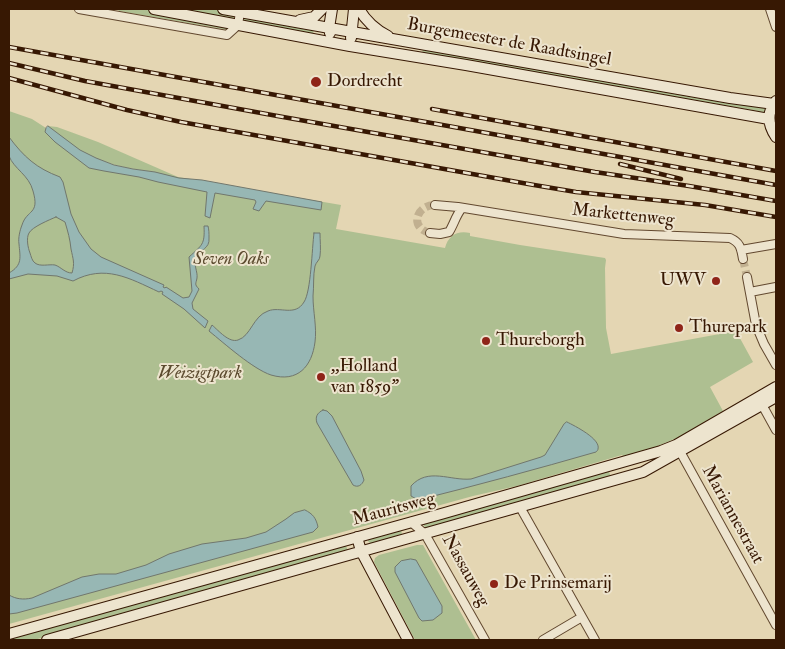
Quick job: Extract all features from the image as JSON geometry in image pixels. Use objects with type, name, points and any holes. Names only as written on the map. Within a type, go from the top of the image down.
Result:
[{"type":"street","points":[[79,9],[227,35],[238,25],[240,12]]},
{"type":"street","name":"Burgemeester de Raadtsingel","points":[[154,9],[333,43],[769,119]]},
{"type":"street","name":"Burgemeester de Raadtsingel","points":[[223,9],[721,97],[775,103]]},
{"type":"street","points":[[289,21],[314,17],[322,9]]},
{"type":"street","points":[[332,9],[329,28],[333,43]]},
{"type":"street","points":[[350,46],[354,9]]},
{"type":"street","points":[[359,9],[370,23],[381,32],[396,40]]},
{"type":"street","points":[[770,9],[776,27]]},
{"type":"street","points":[[775,103],[769,114],[769,119],[776,137]]},
{"type":"street","name":"Markettenweg","points":[[435,205],[624,234],[730,238],[737,242],[741,250]]},
{"type":"street","points":[[430,233],[440,234],[449,232],[462,208]]},
{"type":"street","points":[[743,259],[741,250],[776,244]]},
{"type":"street","points":[[746,277],[756,325],[764,344],[776,364]]},
{"type":"street","points":[[750,292],[776,287]]},
{"type":"street","name":"Mauritsweg","points":[[47,640],[643,472],[678,448],[760,402],[776,388]]},
{"type":"street","name":"Mauritsweg","points":[[760,402],[776,397]]},
{"type":"street","points":[[760,402],[776,430]]},
{"type":"street","name":"Mauritsweg","points":[[9,634],[661,451],[678,448]]},
{"type":"street","name":"Mariannestraat","points":[[678,448],[773,612],[776,625]]},
{"type":"street","points":[[520,507],[595,640]]},
{"type":"street","name":"Nassauweg","points":[[411,522],[425,534],[485,640]]},
{"type":"street","points":[[357,537],[361,552],[408,640]]},
{"type":"street","points":[[543,640],[582,617]]},
{"type":"green space","points":[[118,9],[146,9],[189,17],[230,28],[229,30],[119,11]]},
{"type":"green space","points":[[171,9],[214,9],[230,12],[235,15],[231,19]]},
{"type":"green space","points":[[243,15],[314,29],[313,34],[242,21]]},
{"type":"green space","points":[[423,49],[767,109],[764,112],[422,53]]},
{"type":"green space","name":"Weizigtpark","points":[[9,111],[32,119],[46,128],[45,132],[79,153],[125,170],[155,172],[97,159],[75,147],[48,126],[57,127],[98,142],[178,177],[341,205],[336,229],[445,248],[451,237],[457,233],[465,232],[470,233],[470,236],[605,258],[606,328],[611,354],[736,331],[753,362],[710,387],[723,411],[677,438],[648,450],[624,457],[622,455],[517,486],[473,496],[9,624]]},
{"type":"green space","points":[[608,468],[611,478],[428,529],[424,526],[424,523]]},
{"type":"green space","points":[[401,529],[402,535],[372,545],[368,541],[368,539]]},
{"type":"green space","points":[[345,542],[348,552],[34,640],[9,640],[9,636]]},
{"type":"green space","points":[[423,545],[476,640],[415,640],[374,562],[375,558],[379,555]]},
{"type":"water","points":[[48,126],[80,150],[114,165],[322,202],[321,210],[266,201],[259,211],[253,209],[255,200],[215,193],[210,218],[205,216],[207,192],[89,168],[45,132]]},
{"type":"water","points":[[9,137],[25,156],[37,166],[60,177],[71,214],[79,232],[91,249],[101,257],[164,285],[163,287],[183,298],[189,297],[192,291],[189,257],[202,244],[204,226],[208,226],[209,242],[195,260],[196,286],[199,289],[192,303],[193,309],[208,321],[205,328],[184,309],[162,294],[163,292],[117,275],[96,274],[73,281],[57,276],[28,274],[9,279],[9,273],[19,264],[19,234],[24,220],[34,208],[35,199],[31,185],[11,161],[8,149]],"holes":[[[56,217],[65,222],[73,261],[72,273],[55,265],[35,263],[28,243],[29,233],[37,226]]]},
{"type":"water","points":[[314,233],[320,233],[320,257],[314,273],[315,336],[311,358],[302,370],[289,377],[271,375],[248,362],[209,331],[212,325],[231,340],[238,340],[246,334],[259,317],[268,311],[292,310],[300,306],[304,302],[308,289]]},
{"type":"water","points":[[323,410],[332,416],[361,471],[364,480],[360,486],[353,485],[317,423],[317,415]]},
{"type":"water","points":[[567,422],[587,433],[596,441],[598,449],[596,452],[418,500],[411,496],[411,486],[425,477],[440,476],[471,479],[541,457],[545,455]]},
{"type":"water","points":[[305,510],[316,521],[318,527],[313,532],[9,614],[9,595],[20,599],[32,598],[82,577],[116,574],[202,544],[246,538],[266,532],[294,513]]},
{"type":"water","points":[[416,560],[442,606],[442,613],[433,620],[422,621],[419,618],[395,572],[395,567],[401,561]]},
{"type":"tunnel","points":[[430,233],[419,227],[417,222],[423,209],[435,205]]},
{"type":"tunnel","points":[[743,259],[747,277]]},
{"type":"railway","points":[[9,47],[776,185]]},
{"type":"railway","points":[[9,63],[85,81],[283,117],[595,172],[776,201]]},
{"type":"railway","points":[[9,78],[127,110],[181,122],[576,192],[705,205],[776,217]]},
{"type":"railway","points":[[432,109],[776,171]]},
{"type":"railway","points":[[620,164],[681,179]]},
{"type":"place","name":"Dordrecht","points":[[316,82]]},
{"type":"place","name":"UWV","points":[[716,281]]},
{"type":"place","name":"Thurepark","points":[[679,328]]},
{"type":"place","name":"Thureborgh","points":[[486,341]]},
{"type":"place","name":",,Holland van 1859\"","points":[[321,377]]},
{"type":"place","name":"De Prinsemarij","points":[[494,584]]},
{"type":"park label","name":"Seven Oaks","points":[[231,260]]}]
